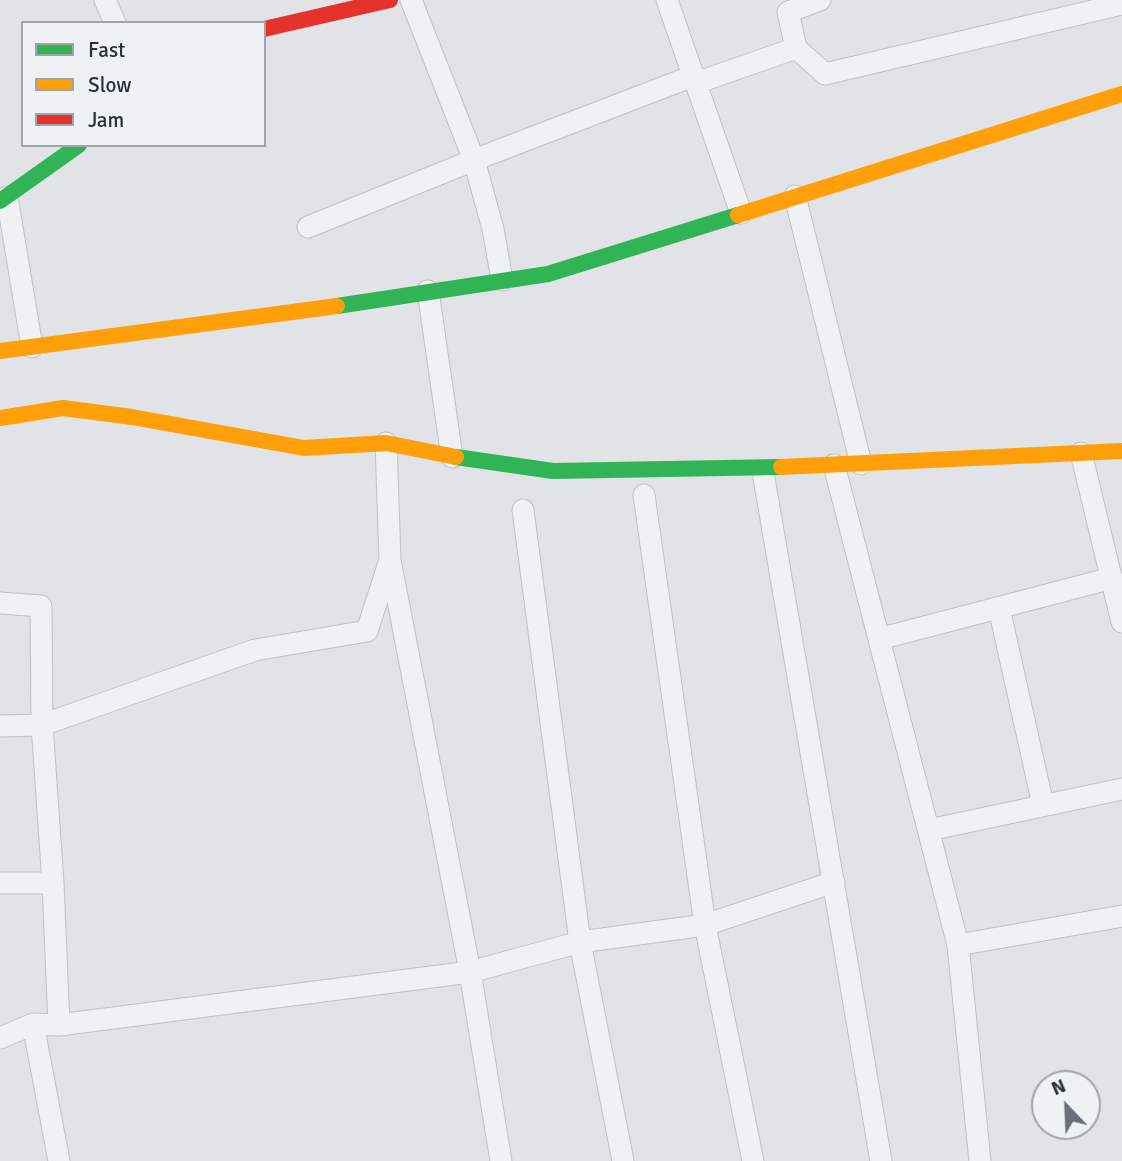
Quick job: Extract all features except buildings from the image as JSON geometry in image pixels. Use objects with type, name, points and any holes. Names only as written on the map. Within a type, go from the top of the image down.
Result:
[{"type":"street","points":[[105,0],[114,21]]},
{"type":"street","points":[[266,28],[357,4],[390,0]]},
{"type":"street","points":[[411,0],[474,160],[493,229],[502,280]]},
{"type":"street","points":[[667,0],[741,213]]},
{"type":"street","points":[[820,0],[788,12],[796,48],[825,74],[1122,4]]},
{"type":"street","points":[[309,227],[474,160],[694,79],[796,48]]},
{"type":"street","points":[[0,351],[548,274],[1122,94]]},
{"type":"street","points":[[32,347],[3,199],[76,147]]},
{"type":"street","points":[[795,196],[861,464]]},
{"type":"street","points":[[428,291],[452,457]]},
{"type":"street","points":[[0,418],[63,408],[132,417],[304,448],[386,443],[452,457],[553,471],[834,466],[1122,451]]},
{"type":"street","points":[[386,443],[390,560],[470,972],[501,1161]]},
{"type":"street","points":[[1081,453],[1122,621]]},
{"type":"street","points":[[834,466],[958,945],[980,1161]]},
{"type":"street","points":[[764,478],[881,1161]]},
{"type":"street","points":[[644,495],[705,925],[753,1161]]},
{"type":"street","points":[[523,510],[580,942],[623,1161]]},
{"type":"street","points":[[0,726],[42,725],[255,650],[367,631],[390,560]]},
{"type":"street","points":[[879,639],[1112,578]]},
{"type":"street","points":[[0,603],[41,606],[42,725],[60,1024]]},
{"type":"street","points":[[999,608],[1043,805]]},
{"type":"street","points":[[929,830],[1122,789]]},
{"type":"street","points":[[0,1038],[33,1024],[60,1024],[470,972],[580,942],[705,925],[834,882]]},
{"type":"street","points":[[0,883],[53,883]]},
{"type":"street","points":[[958,945],[1122,916]]},
{"type":"street","points":[[33,1024],[58,1161]]},
{"type":"traffic: fast","points":[[0,201],[76,147]]},
{"type":"traffic: fast","points":[[337,306],[548,274],[738,215]]},
{"type":"traffic: fast","points":[[456,457],[553,471],[781,467]]},
{"type":"traffic: slow","points":[[738,215],[1122,94]]},
{"type":"traffic: slow","points":[[0,351],[337,306]]},
{"type":"traffic: slow","points":[[0,418],[63,408],[132,417],[304,448],[386,443],[456,457]]},
{"type":"traffic: slow","points":[[781,467],[1122,451]]},
{"type":"traffic: jam","points":[[266,29],[390,0]]}]
